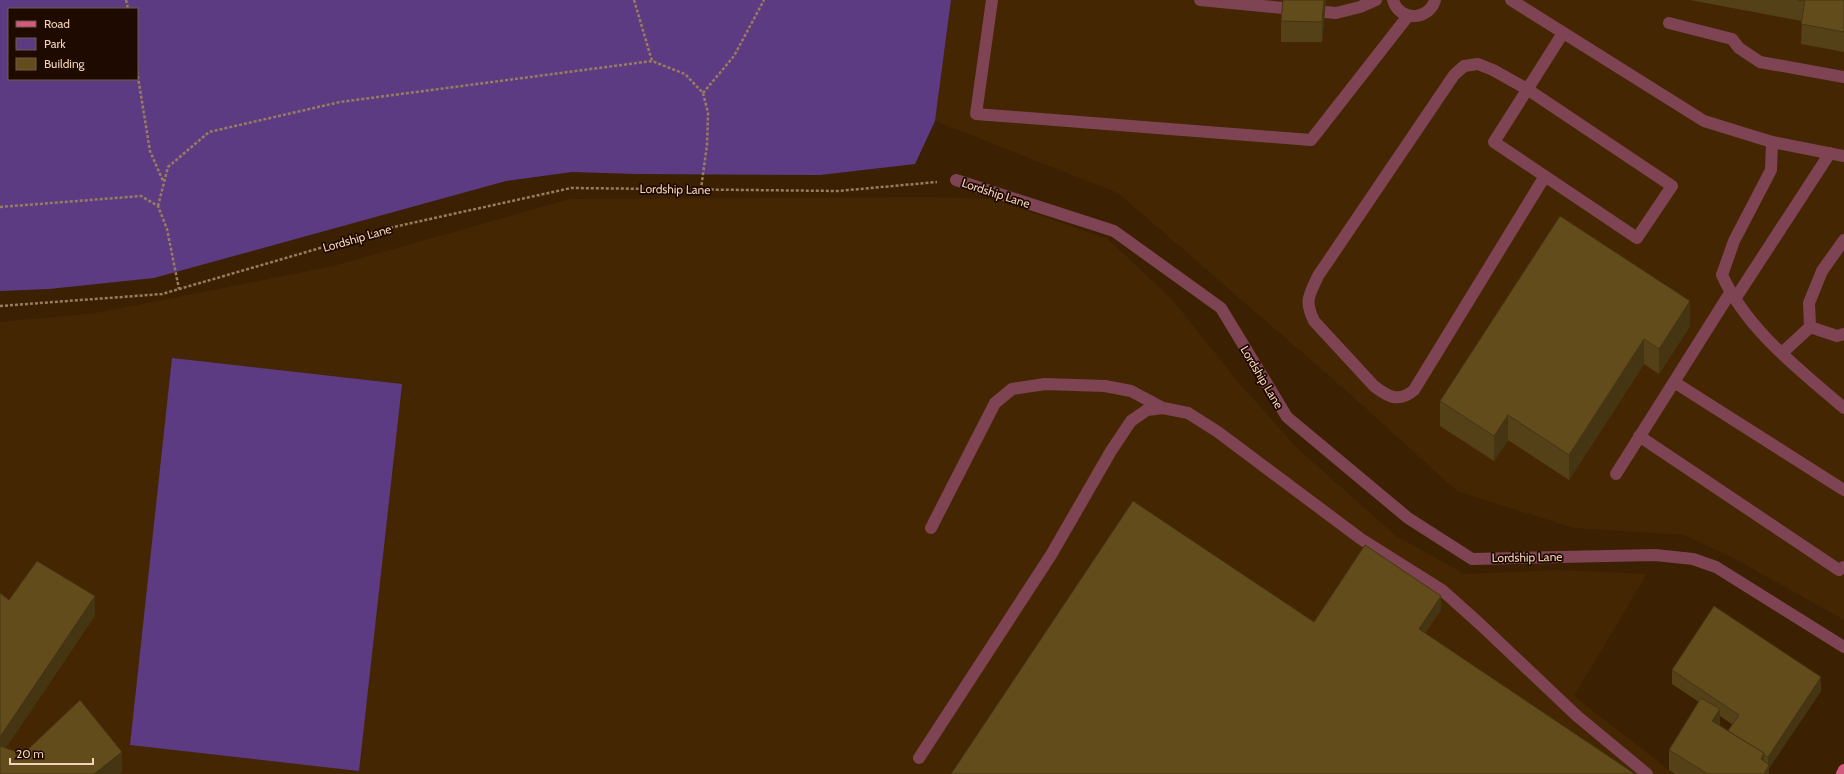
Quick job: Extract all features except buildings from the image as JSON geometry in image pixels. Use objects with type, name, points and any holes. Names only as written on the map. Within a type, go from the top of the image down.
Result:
[{"type":"main road","points":[[1842,774],[1844,770]]},
{"type":"street","points":[[992,0],[976,114],[1311,140],[1408,16]]},
{"type":"street","points":[[1200,0],[1336,13],[1360,7],[1376,0]]},
{"type":"street","points":[[1393,0],[1401,12],[1408,16],[1422,15],[1433,6],[1435,0]]},
{"type":"street","points":[[1511,0],[1704,121],[1772,142],[1844,156]]},
{"type":"street","points":[[1669,23],[1732,39],[1739,48],[1760,62],[1844,78]]},
{"type":"street","points":[[1545,176],[1414,390],[1406,397],[1396,398],[1385,395],[1374,386],[1314,321],[1308,308],[1309,294],[1318,276],[1454,75],[1464,66],[1478,64],[1493,70],[1527,89],[1672,186],[1637,238],[1545,176],[1494,142],[1527,89],[1563,33]]},
{"type":"street","points":[[1772,142],[1771,170],[1734,242],[1722,275],[1732,296],[1756,328],[1844,408]]},
{"type":"street","points":[[1616,474],[1674,382],[1830,153]]},
{"type":"street","name":"Lordship Lane","points":[[956,180],[1114,231],[1221,308],[1287,417],[1408,518],[1472,559],[1655,555],[1693,559],[1716,567],[1844,647]]},
{"type":"street","points":[[1782,353],[1810,327],[1809,303],[1822,271],[1844,240]]},
{"type":"street","points":[[1810,327],[1842,339]]},
{"type":"street","points":[[1674,382],[1844,490]]},
{"type":"street","points":[[931,528],[995,403],[1012,389],[1045,384],[1105,386],[1131,391],[1163,408],[1188,413],[1218,432],[1361,539],[1442,590],[1577,716],[1647,774]]},
{"type":"street","points":[[919,758],[1051,555],[1111,451],[1131,421],[1146,410],[1163,408]]},
{"type":"street","points":[[1639,436],[1839,570],[1844,568]]},
{"type":"path","points":[[634,0],[652,61]]},
{"type":"path","points":[[703,93],[734,56],[764,0]]},
{"type":"path","points":[[179,289],[167,229],[158,206],[168,166],[209,132],[340,102],[652,61],[685,74],[703,93],[708,113],[707,145],[705,166],[700,189]]},
{"type":"path","points":[[138,77],[150,151],[164,182]]},
{"type":"path","name":"Lordship Lane","points":[[0,306],[162,294],[389,228],[571,188],[838,191],[956,180]]},
{"type":"path","points":[[0,207],[142,196],[158,206]]},
{"type":"shaded area","points":[[951,0],[1844,0],[1844,620],[1735,559],[1684,535],[1573,528],[1457,491],[1351,395],[1118,193],[935,121]]},
{"type":"shaded area","points":[[931,197],[992,199],[1108,239],[1171,298],[1238,382],[1298,449],[1395,535],[1465,574],[1559,570],[1647,574],[1574,696],[1674,774],[0,774],[0,322],[96,313],[333,266],[570,199]]},
{"type":"green space","points":[[0,0],[951,0],[935,121],[915,164],[820,175],[637,174],[572,172],[506,181],[154,278],[49,289],[0,291]]},
{"type":"green space","points":[[172,358],[402,384],[359,771],[130,745]]}]
